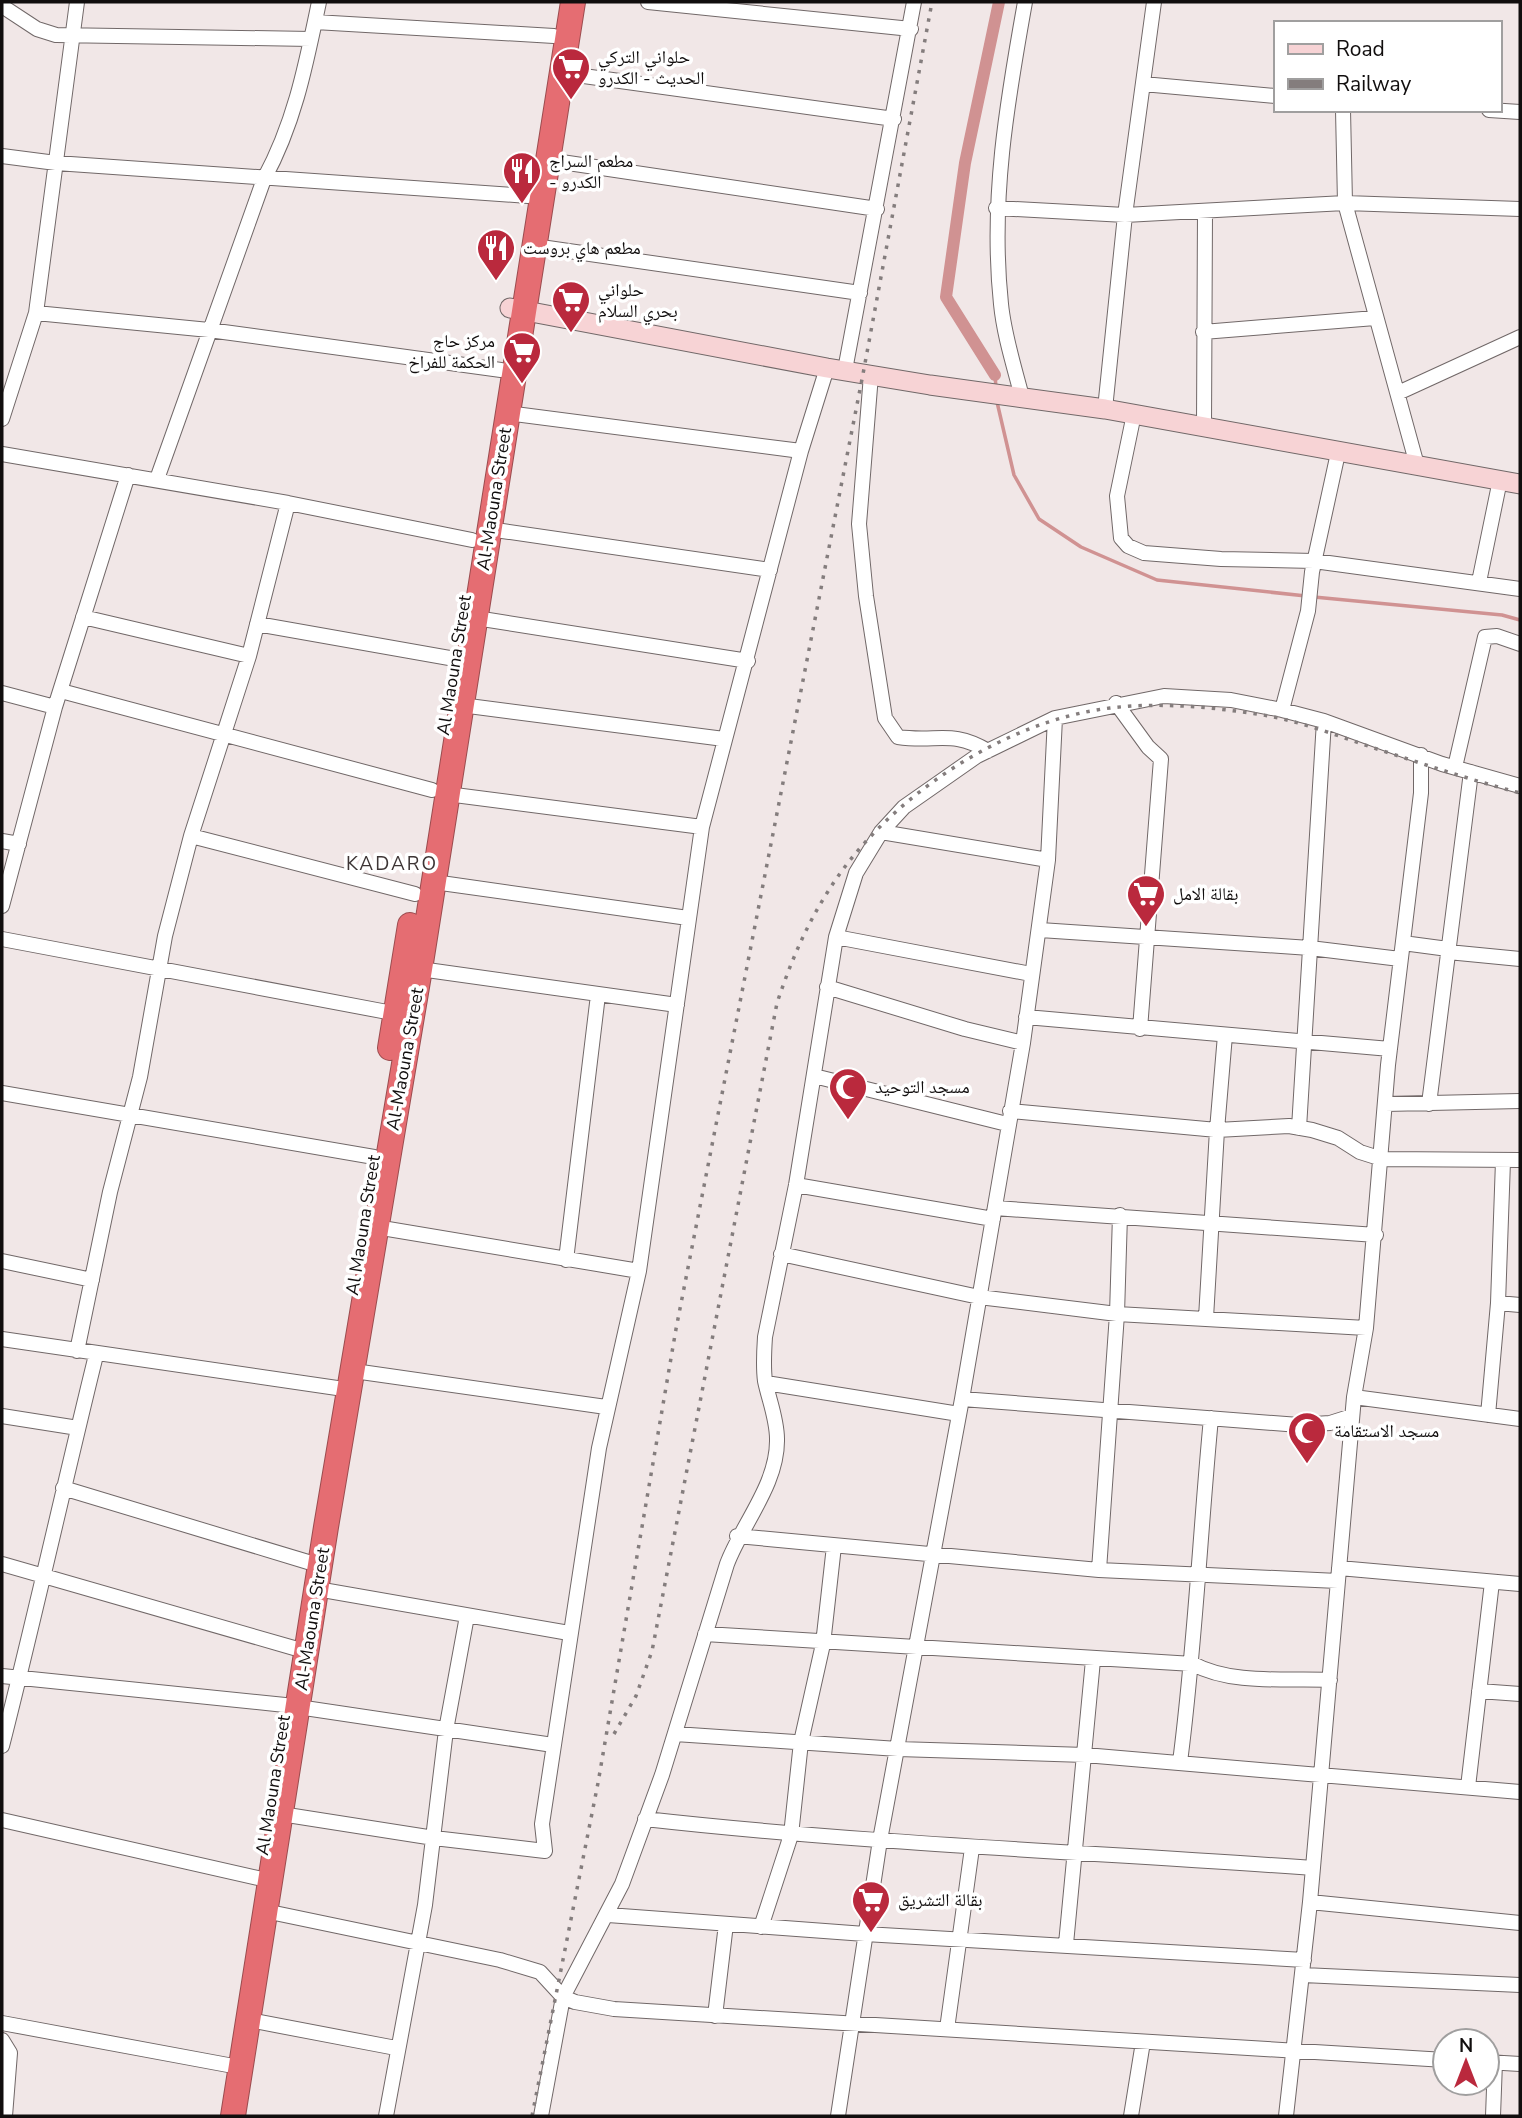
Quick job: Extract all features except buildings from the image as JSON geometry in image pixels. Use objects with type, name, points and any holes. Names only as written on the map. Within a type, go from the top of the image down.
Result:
[{"type":"highway","name":"Al Maouna Street","points":[[220,2116],[264,1880],[292,1706],[294,1648],[308,1562],[346,1380],[374,1157],[404,1015],[425,888],[446,756],[455,659],[481,534],[501,370],[517,310],[528,196],[559,2]]},
{"type":"highway","name":"Al-Maouna Street","points":[[446,756],[461,705],[476,618],[481,534],[507,413],[517,310],[534,247],[573,2]]},
{"type":"highway","name":"Al-Maouna Street","points":[[233,2116],[265,1911],[264,1880],[281,1814],[292,1706],[317,1589],[346,1380],[376,1227],[404,1015],[420,969],[425,888]]},
{"type":"street","points":[[2,419],[36,313],[77,2]]},
{"type":"street","points":[[157,479],[264,178],[282,147],[297,104],[319,2]]},
{"type":"street","points":[[648,2],[911,29]]},
{"type":"street","points":[[281,1814],[434,1838],[545,1851],[542,1824],[569,1633],[606,1407],[639,1271],[702,827],[724,739],[748,661],[801,451],[836,369],[860,293],[914,2]]},
{"type":"street","points":[[1014,396],[1001,306],[996,208],[1011,79],[1025,2]]},
{"type":"street","points":[[1105,409],[1125,215],[1154,2]]},
{"type":"street","points":[[2,6],[37,29],[74,36],[311,39]]},
{"type":"street","points":[[315,22],[554,36]]},
{"type":"street","points":[[562,73],[894,119]]},
{"type":"street","points":[[1143,84],[1274,96]]},
{"type":"street","points":[[1501,111],[1520,112]]},
{"type":"street","points":[[1343,112],[1345,203],[1417,465]]},
{"type":"street","points":[[2,156],[56,163],[528,196]]},
{"type":"street","points":[[548,160],[877,209]]},
{"type":"street","points":[[996,208],[1125,215],[1345,203],[1520,209]]},
{"type":"street","points":[[1204,426],[1205,212]]},
{"type":"street","points":[[534,247],[860,293]]},
{"type":"street","points":[[517,310],[836,369],[1105,409],[1520,484]]},
{"type":"street","points":[[36,313],[209,330],[501,370]]},
{"type":"street","points":[[1203,332],[1375,317]]},
{"type":"street","points":[[1398,393],[1520,337]]},
{"type":"street","points":[[871,374],[859,524],[866,596],[885,718],[898,737],[917,740],[957,737],[988,751]]},
{"type":"street","points":[[507,413],[801,451]]},
{"type":"street","points":[[1133,414],[1117,496],[1118,526],[1123,543],[1133,549],[1157,554],[1479,582],[1520,590]]},
{"type":"street","points":[[1282,710],[1308,611],[1313,566],[1338,453]]},
{"type":"street","points":[[2,454],[481,534],[770,570]]},
{"type":"street","points":[[2,906],[55,707],[128,475]]},
{"type":"street","points":[[1479,582],[1500,480]]},
{"type":"street","points":[[77,1351],[130,1117],[158,970],[191,836],[249,656],[288,503]]},
{"type":"street","points":[[83,617],[249,656]]},
{"type":"street","points":[[476,618],[748,661]]},
{"type":"street","points":[[257,624],[455,659]]},
{"type":"street","points":[[1455,767],[1485,636],[1497,636],[1520,644]]},
{"type":"street","points":[[61,691],[440,792],[702,827]]},
{"type":"street","points":[[2,693],[55,707]]},
{"type":"street","points":[[541,2116],[563,1997],[608,1915],[675,1734],[737,1536],[760,1497],[775,1456],[775,1421],[766,1383],[765,1337],[796,1185],[836,937],[856,873],[881,832],[904,807],[988,751],[1055,718],[1116,703],[1164,696],[1198,696],[1282,710],[1324,721],[1455,767],[1520,786]]},
{"type":"street","points":[[1116,703],[1148,747],[1161,759],[1140,1029]]},
{"type":"street","points":[[461,705],[724,739]]},
{"type":"street","points":[[838,2116],[880,1840],[961,1407],[1008,1117],[1023,1043],[1048,860],[1055,718]]},
{"type":"street","points":[[1298,1128],[1324,721]]},
{"type":"street","points":[[1286,2116],[1310,1902],[1352,1416],[1366,1328],[1390,1049],[1421,793],[1421,755]]},
{"type":"street","points":[[1429,1104],[1471,772]]},
{"type":"street","points":[[881,832],[1048,860]]},
{"type":"street","points":[[191,836],[425,888],[688,918]]},
{"type":"street","points":[[2,841],[19,844]]},
{"type":"street","points":[[1040,930],[1310,948],[1400,959]]},
{"type":"street","points":[[836,937],[1031,974]]},
{"type":"street","points":[[2,939],[404,1015]]},
{"type":"street","points":[[1403,943],[1520,959]]},
{"type":"street","points":[[420,969],[677,1004]]},
{"type":"street","points":[[827,987],[925,1018],[1023,1043]]},
{"type":"street","points":[[566,1260],[598,995]]},
{"type":"street","points":[[1026,1017],[1390,1049]]},
{"type":"street","points":[[1206,1318],[1225,1035]]},
{"type":"street","points":[[814,1076],[1008,1117],[1217,1130],[1298,1128],[1338,1138],[1360,1152],[1382,1159],[1520,1160]]},
{"type":"street","points":[[2,1093],[374,1157]]},
{"type":"street","points":[[1385,1104],[1520,1101]]},
{"type":"street","points":[[1488,1415],[1498,1303],[1503,1161]]},
{"type":"street","points":[[796,1185],[994,1213],[1120,1215],[1376,1235]]},
{"type":"street","points":[[1099,1570],[1117,1314],[1120,1215]]},
{"type":"street","points":[[376,1227],[639,1271]]},
{"type":"street","points":[[781,1254],[979,1297],[1117,1314],[1366,1328]]},
{"type":"street","points":[[2,1261],[92,1280]]},
{"type":"street","points":[[1498,1303],[1520,1305]]},
{"type":"street","points":[[2,1339],[96,1355],[606,1407]]},
{"type":"street","points":[[2,1746],[45,1579],[63,1488],[96,1355]]},
{"type":"street","points":[[766,1383],[961,1407],[1110,1410],[1298,1424],[1329,1423],[1352,1416]]},
{"type":"street","points":[[1354,1397],[1520,1419]]},
{"type":"street","points":[[2,1416],[78,1428]]},
{"type":"street","points":[[1180,1762],[1193,1664],[1196,1572],[1211,1418]]},
{"type":"street","points":[[63,1488],[308,1562]]},
{"type":"street","points":[[737,1536],[1099,1570],[1338,1575],[1520,1584]]},
{"type":"street","points":[[761,1927],[791,1835],[801,1742],[823,1644],[834,1546]]},
{"type":"street","points":[[2,1564],[45,1579],[294,1648]]},
{"type":"street","points":[[1468,1787],[1492,1582]]},
{"type":"street","points":[[317,1589],[569,1633]]},
{"type":"street","points":[[386,2116],[396,2048],[418,1942],[434,1838],[446,1730],[467,1616]]},
{"type":"street","points":[[705,1634],[823,1644],[1193,1664],[1214,1672],[1251,1677],[1330,1680]]},
{"type":"street","points":[[1066,1944],[1093,1660]]},
{"type":"street","points":[[2,1676],[292,1706],[446,1730],[491,1733],[553,1745]]},
{"type":"street","points":[[1479,1691],[1520,1694]]},
{"type":"street","points":[[675,1734],[898,1749],[1085,1755],[1520,1792]]},
{"type":"street","points":[[645,1819],[791,1835],[1312,1868]]},
{"type":"street","points":[[2,1820],[264,1880]]},
{"type":"street","points":[[947,2029],[972,1848]]},
{"type":"street","points":[[1310,1902],[1520,1923]]},
{"type":"street","points":[[265,1911],[418,1942],[540,1972],[563,1997],[614,2009],[1431,2059]]},
{"type":"street","points":[[608,1915],[865,1934],[1304,1960]]},
{"type":"street","points":[[715,2016],[726,1924]]},
{"type":"street","points":[[1303,1975],[1520,1984]]},
{"type":"street","points":[[249,2020],[396,2048]]},
{"type":"street","points":[[2,2023],[228,2065]]},
{"type":"street","points":[[2,2040],[10,2053],[5,2116]]},
{"type":"street","points":[[1131,2116],[1143,2042]]},
{"type":"street","points":[[1501,2063],[1520,2064]]},
{"type":"street","points":[[1492,2097],[1493,2116]]},
{"type":"waterway","points":[[995,375],[946,297],[965,163],[999,2]]},
{"type":"waterway","points":[[995,375],[996,388]]},
{"type":"waterway","points":[[997,402],[1014,475],[1039,519],[1081,547],[1157,580],[1306,596]]},
{"type":"waterway","points":[[1314,597],[1502,615],[1520,620]]},
{"type":"railway","points":[[532,2116],[598,1783],[676,1329],[863,374],[932,2]]},
{"type":"railway","points":[[614,1734],[636,1696],[652,1651],[777,1003],[799,946],[819,906],[851,859],[880,827],[913,797],[949,770],[988,748],[1028,729],[1069,716],[1129,706],[1206,708],[1277,718],[1520,793]]},
{"type":"place","name":"حلواني التركي الحديث - الكدرو","points":[[571,101]]},
{"type":"place","name":"مطعم السراج - الكدرو","points":[[522,205]]},
{"type":"place","name":"مطعم هاي بروست","points":[[496,282]]},
{"type":"place","name":"حلواني بحري السلام","points":[[571,334]]},
{"type":"place","name":"مركز حاج الحكمة للفراخ","points":[[522,385]]},
{"type":"place","name":"بقالة الامل","points":[[1146,928]]},
{"type":"place","name":"مسجد التوحيد","points":[[848,1121]]},
{"type":"place","name":"مسجد الاستقامة","points":[[1307,1465]]},
{"type":"place","name":"بقالة التشريق","points":[[871,1934]]},
{"type":"district","name":"KADARO","points":[[392,863]]}]
